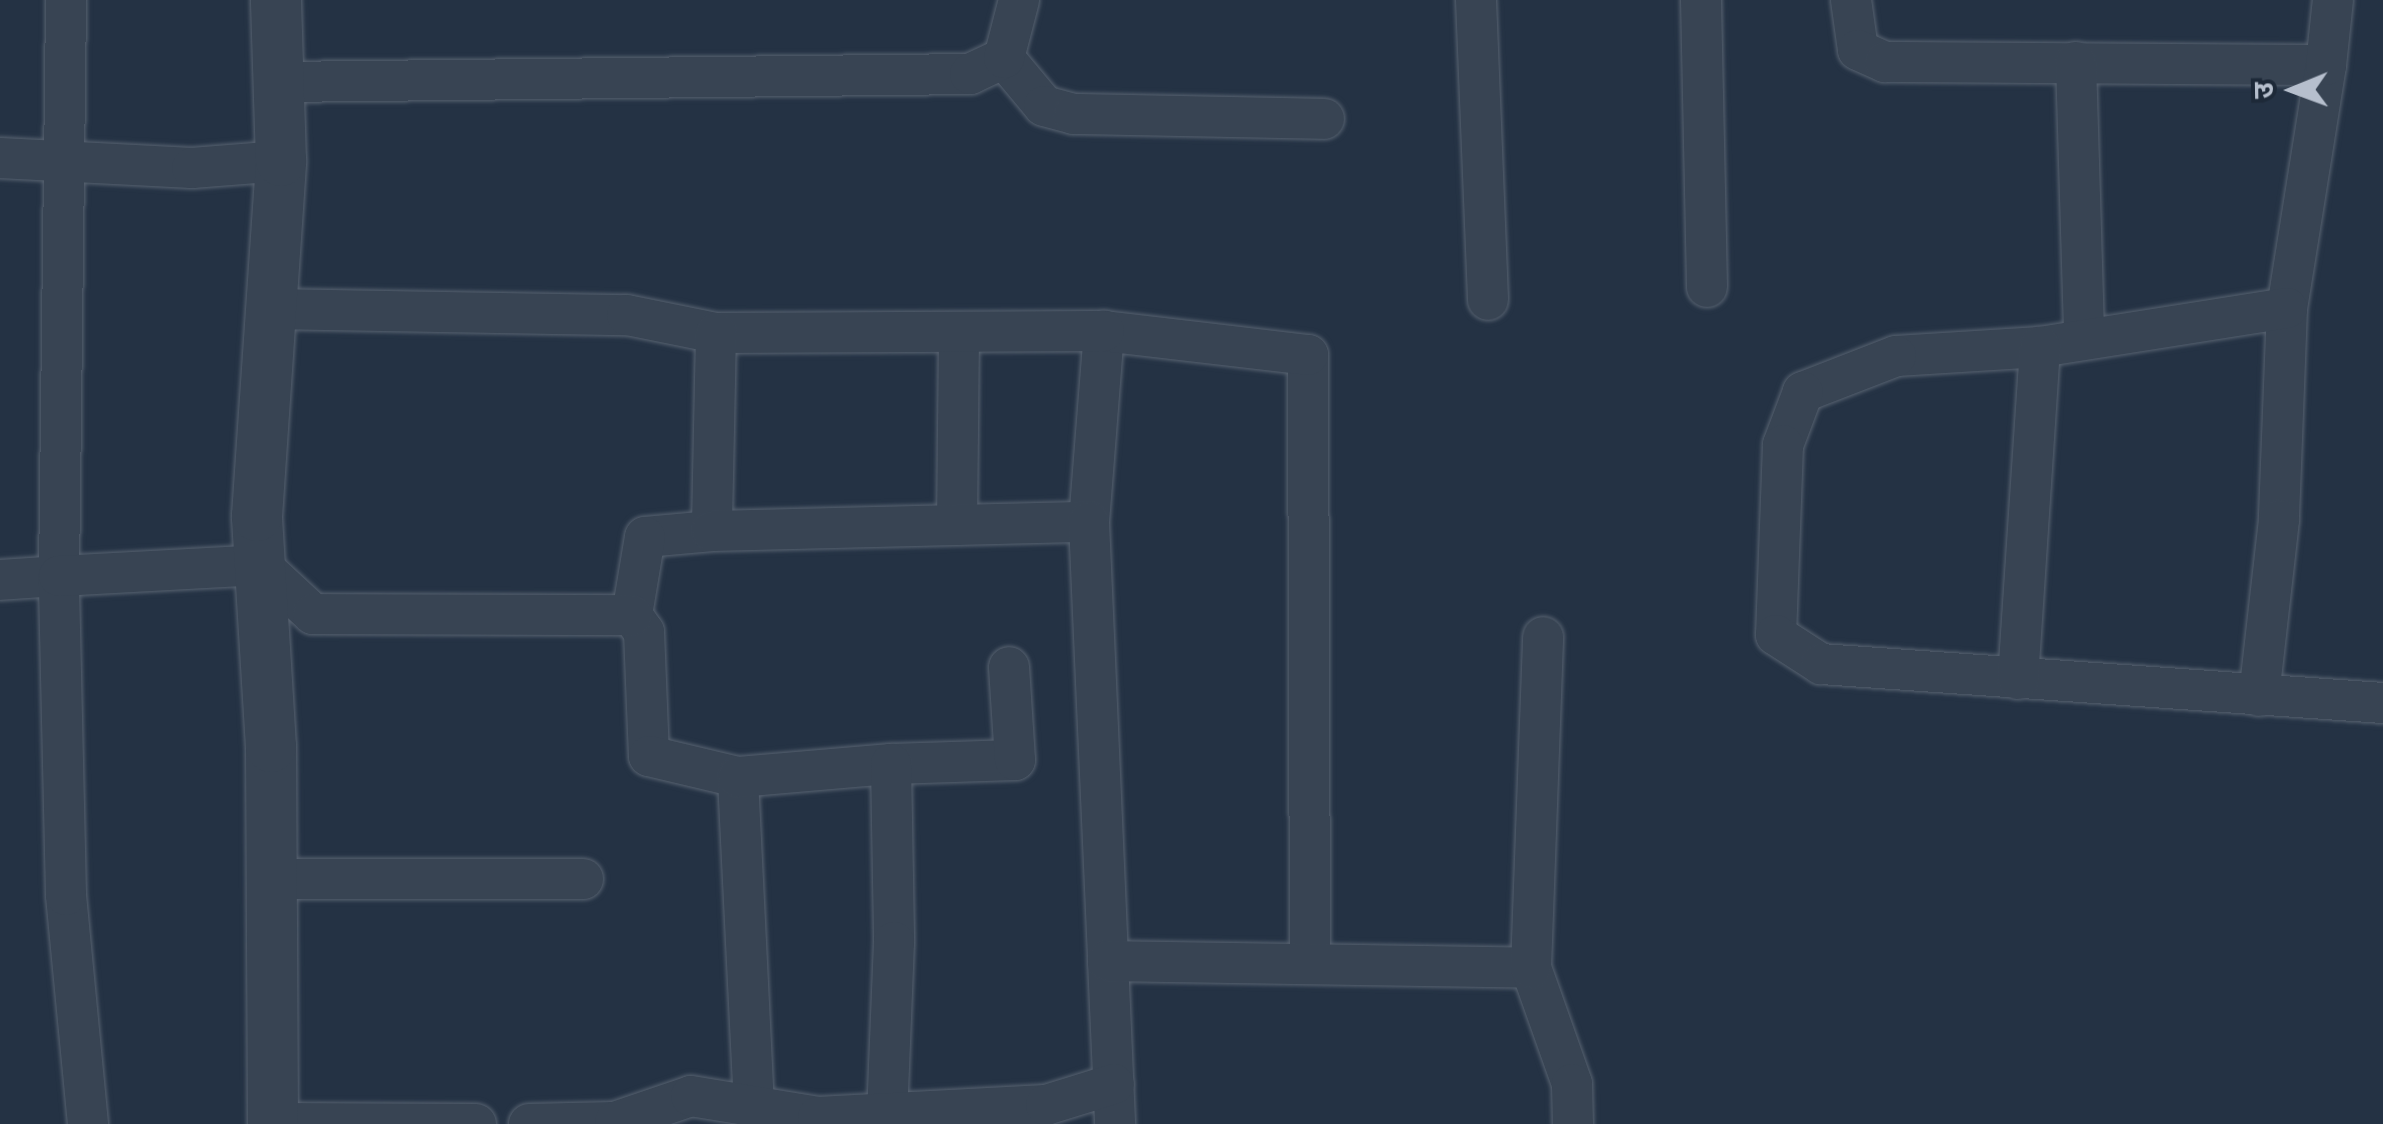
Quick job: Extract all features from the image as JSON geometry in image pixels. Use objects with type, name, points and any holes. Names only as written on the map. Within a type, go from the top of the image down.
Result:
[{"type":"street","points":[[66,0],[60,159],[59,576],[66,896],[88,1124]]},
{"type":"street","points":[[276,0],[281,161],[260,565],[272,878],[272,1124],[476,1124]]},
{"type":"street","points":[[1004,58],[1019,0]]},
{"type":"street","points":[[1476,0],[1488,300]]},
{"type":"street","points":[[1702,0],[1708,287]]},
{"type":"street","points":[[1851,0],[1858,50],[1886,62],[2326,65]]},
{"type":"street","points":[[2260,696],[2280,520],[2287,308],[2333,0]]},
{"type":"street","points":[[279,82],[970,74],[1004,58]]},
{"type":"street","points":[[1004,58],[1044,106],[1074,114],[1324,118]]},
{"type":"street","points":[[2076,62],[2084,336]]},
{"type":"street","points":[[0,158],[192,168],[281,161]]},
{"type":"street","points":[[2287,308],[2084,336],[2040,347],[1896,356],[1804,392],[1782,464],[1776,636],[1821,664],[2383,703]]},
{"type":"street","points":[[271,309],[626,315],[716,333],[1104,332],[1308,355],[1310,964]]},
{"type":"street","points":[[957,525],[959,332]]},
{"type":"street","points":[[529,1124],[615,1122],[692,1096],[818,1117],[1115,1104],[1089,522],[1104,332]]},
{"type":"street","points":[[712,531],[716,333]]},
{"type":"street","points":[[2018,679],[2040,347]]},
{"type":"street","points":[[1009,667],[1015,760],[891,764],[738,777],[649,756],[644,632],[632,614],[645,537],[712,531],[1089,522]]},
{"type":"street","points":[[0,580],[260,565],[313,614],[632,614]]},
{"type":"street","points":[[1543,637],[1531,968],[1572,1084],[1573,1124]]},
{"type":"street","points":[[887,1113],[894,942],[891,764]]},
{"type":"street","points":[[738,777],[754,1106]]},
{"type":"street","points":[[272,878],[583,879]]},
{"type":"street","points":[[1108,961],[1531,968]]}]
